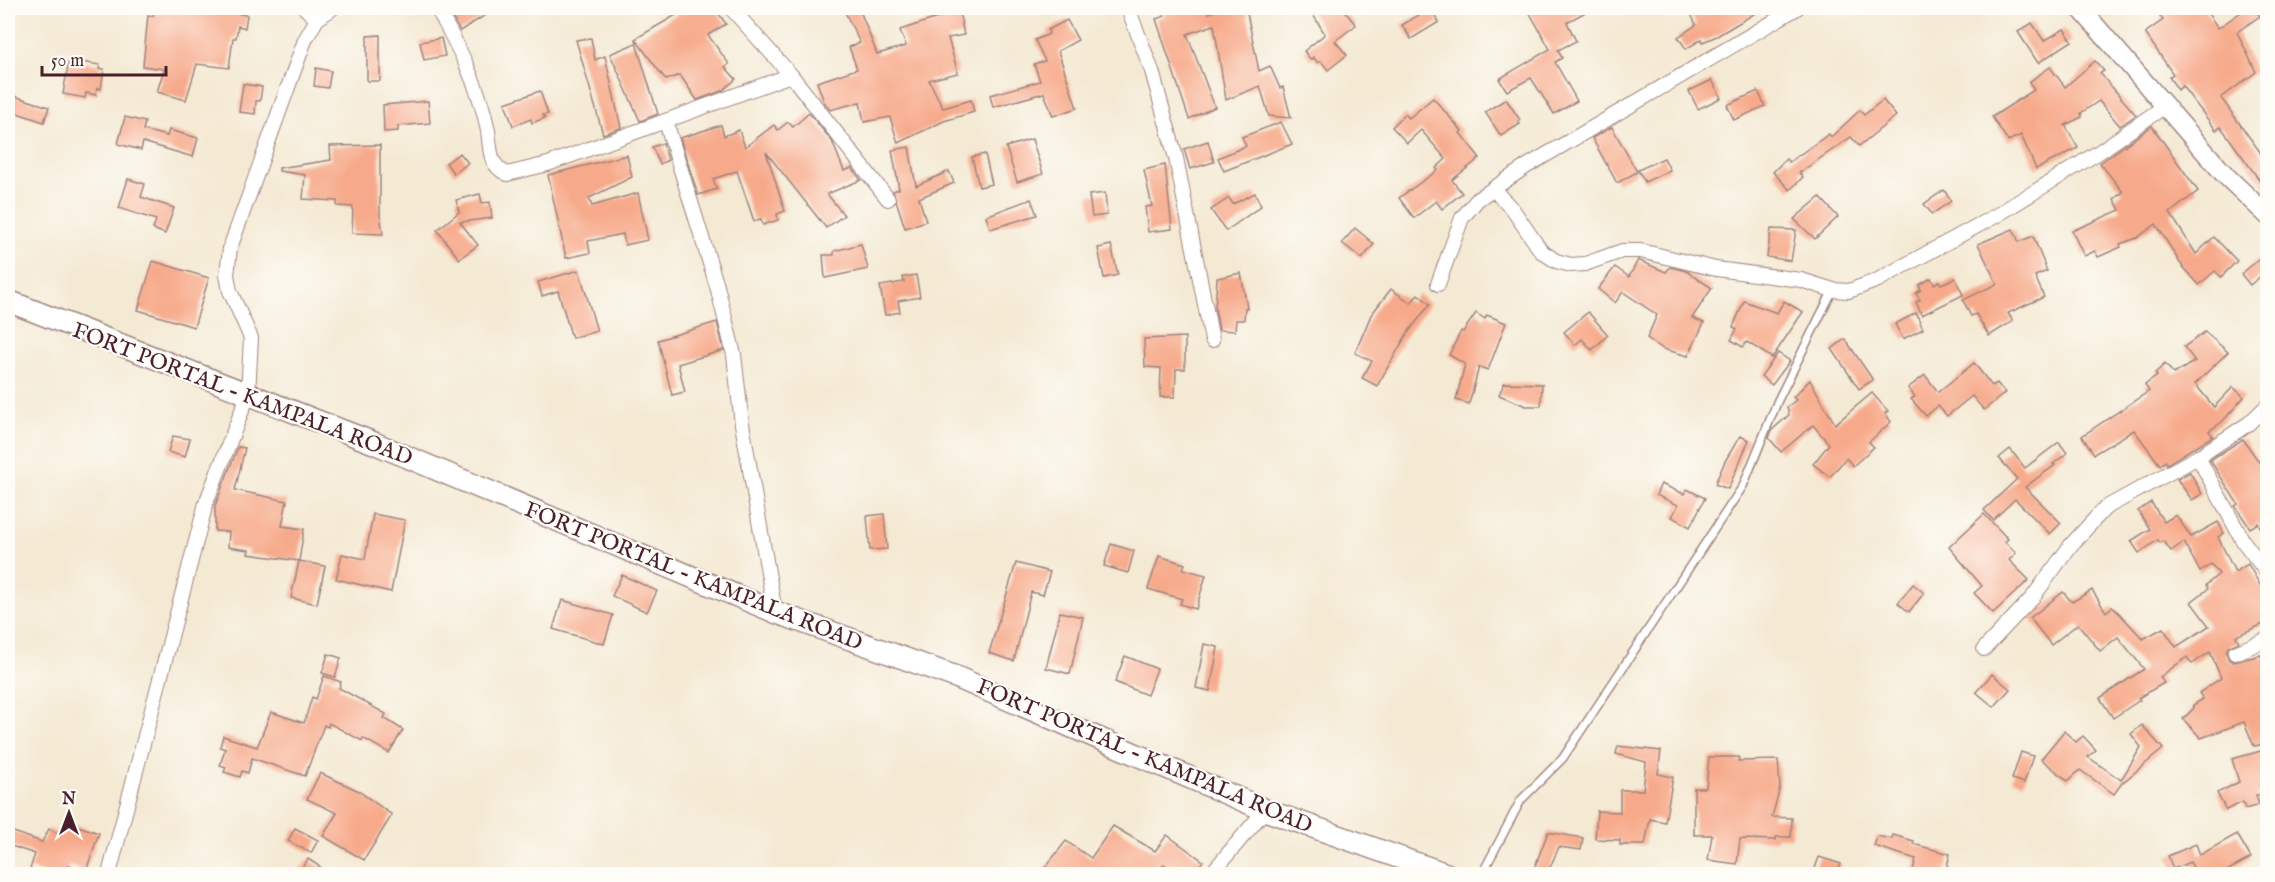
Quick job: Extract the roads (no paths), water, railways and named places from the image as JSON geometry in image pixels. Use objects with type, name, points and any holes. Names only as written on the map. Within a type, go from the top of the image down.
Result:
[{"type":"main road","name":"FORT PORTAL - KAMPALA ROAD","points":[[8,302],[374,442],[775,612],[956,676],[1265,810],[1446,874]]},
{"type":"street","points":[[305,8],[317,19]]},
{"type":"street","points":[[109,874],[206,503],[248,395],[251,338],[230,291],[227,275],[230,248],[305,40],[317,19],[333,8]]},
{"type":"street","points":[[437,8],[462,54],[475,87],[488,132],[488,152],[497,169],[507,174],[548,165],[792,75]]},
{"type":"street","points":[[731,8],[792,75],[888,199]]},
{"type":"street","points":[[1128,8],[1152,71],[1176,158],[1212,340]]},
{"type":"street","points":[[1438,284],[1462,218],[1478,199],[1537,160],[1797,8]]},
{"type":"street","points":[[2080,8],[2226,175],[2268,216]]},
{"type":"street","points":[[1493,189],[1517,215],[1541,251],[1556,261],[1571,265],[1585,264],[1622,251],[1641,251],[1716,268],[1801,280],[1833,290],[1849,291],[1878,280],[2006,209],[2099,152],[2165,106]]},
{"type":"street","points":[[666,122],[717,286],[734,355],[742,424],[775,612]]},
{"type":"street","points":[[1984,649],[2033,597],[2071,545],[2105,507],[2198,457],[2248,424],[2268,405]]},
{"type":"street","points":[[2198,457],[2243,541],[2268,574]]},
{"type":"street","points":[[2235,653],[2268,639]]},
{"type":"street","points":[[1211,874],[1265,810]]},
{"type":"lane","points":[[1482,874],[1521,800],[1563,758],[1743,486],[1778,400],[1833,290]]}]
